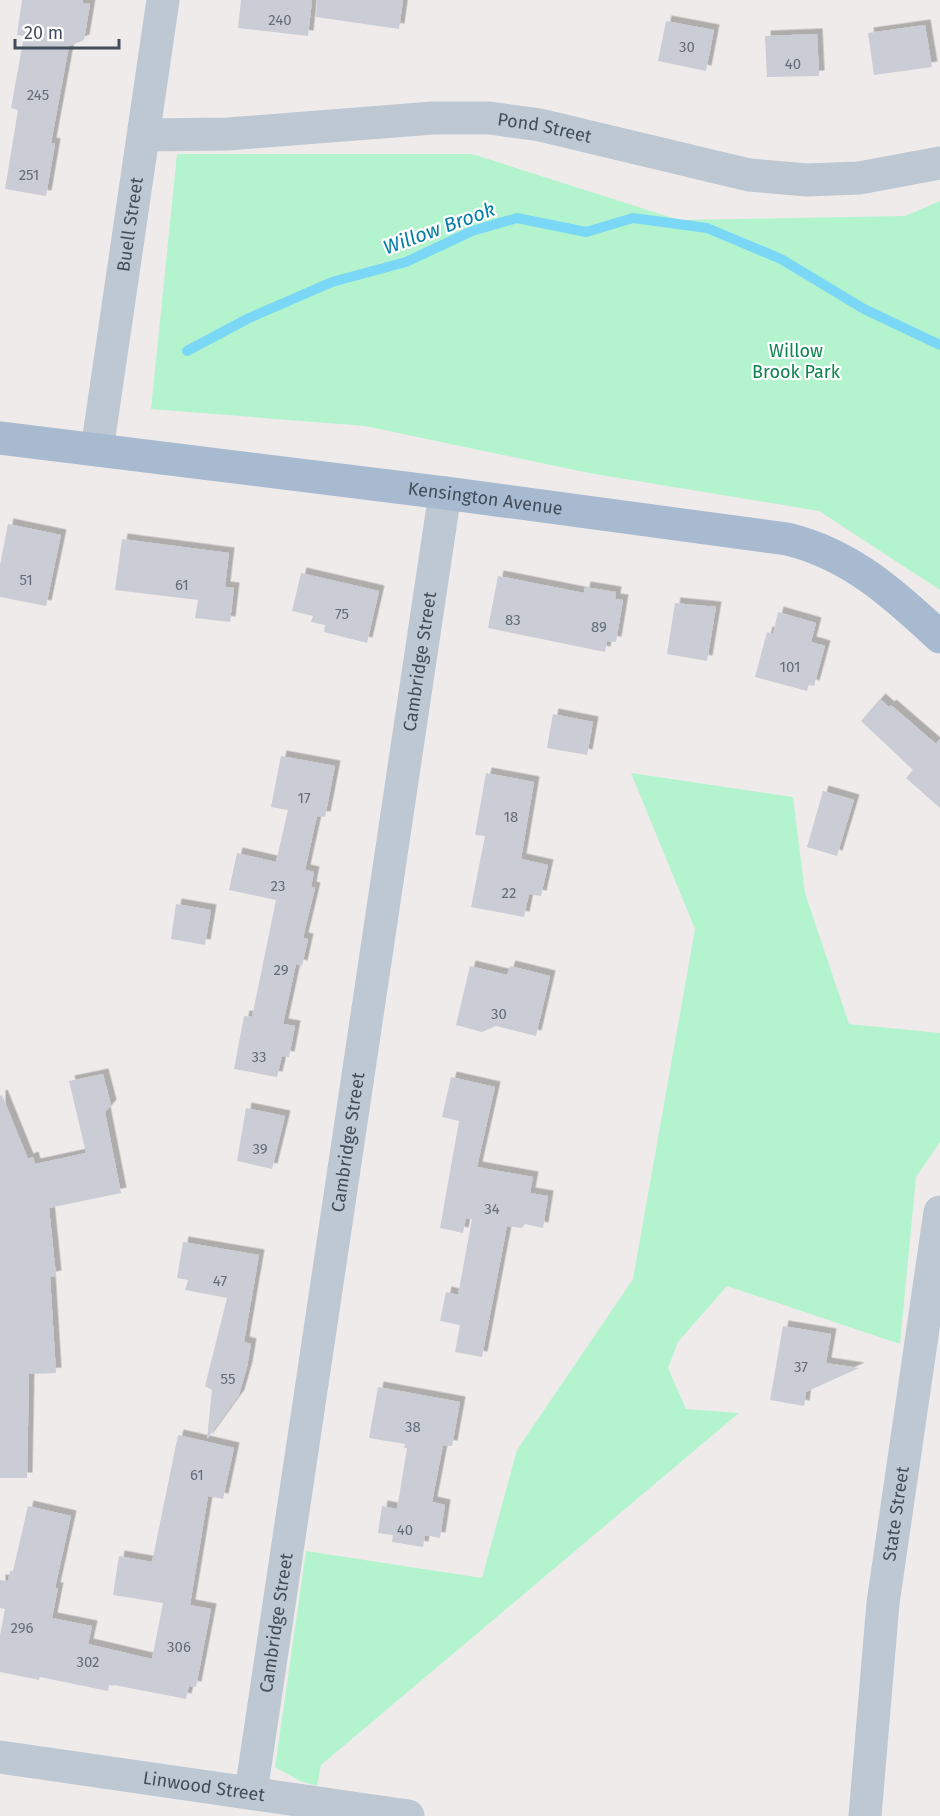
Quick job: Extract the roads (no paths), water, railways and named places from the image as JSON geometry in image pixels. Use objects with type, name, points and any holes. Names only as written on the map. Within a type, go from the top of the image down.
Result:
[{"type":"main road","name":"Kensington Avenue","points":[[0,438],[767,535],[810,545],[841,558],[863,571],[940,637]]},
{"type":"street","name":"Buell Street","points":[[97,450],[163,0]]},
{"type":"street","name":"Pond Street","points":[[144,135],[228,134],[433,117],[489,118],[540,125],[748,175],[807,180],[859,178],[940,163]]},
{"type":"street","name":"Cambridge Street","points":[[251,1792],[445,493]]},
{"type":"street","name":"State Street","points":[[865,1816],[883,1603],[940,1212]]},
{"type":"street","name":"Linwood Street","points":[[0,1757],[408,1816]]},
{"type":"waterway","name":"Willow Brook","points":[[187,351],[249,318],[332,282],[406,262],[472,231],[517,218],[586,232],[633,218],[707,228],[781,259],[864,309],[940,345]]},
{"type":"park label","name":"Willow Brook Park","points":[[796,361]]}]
